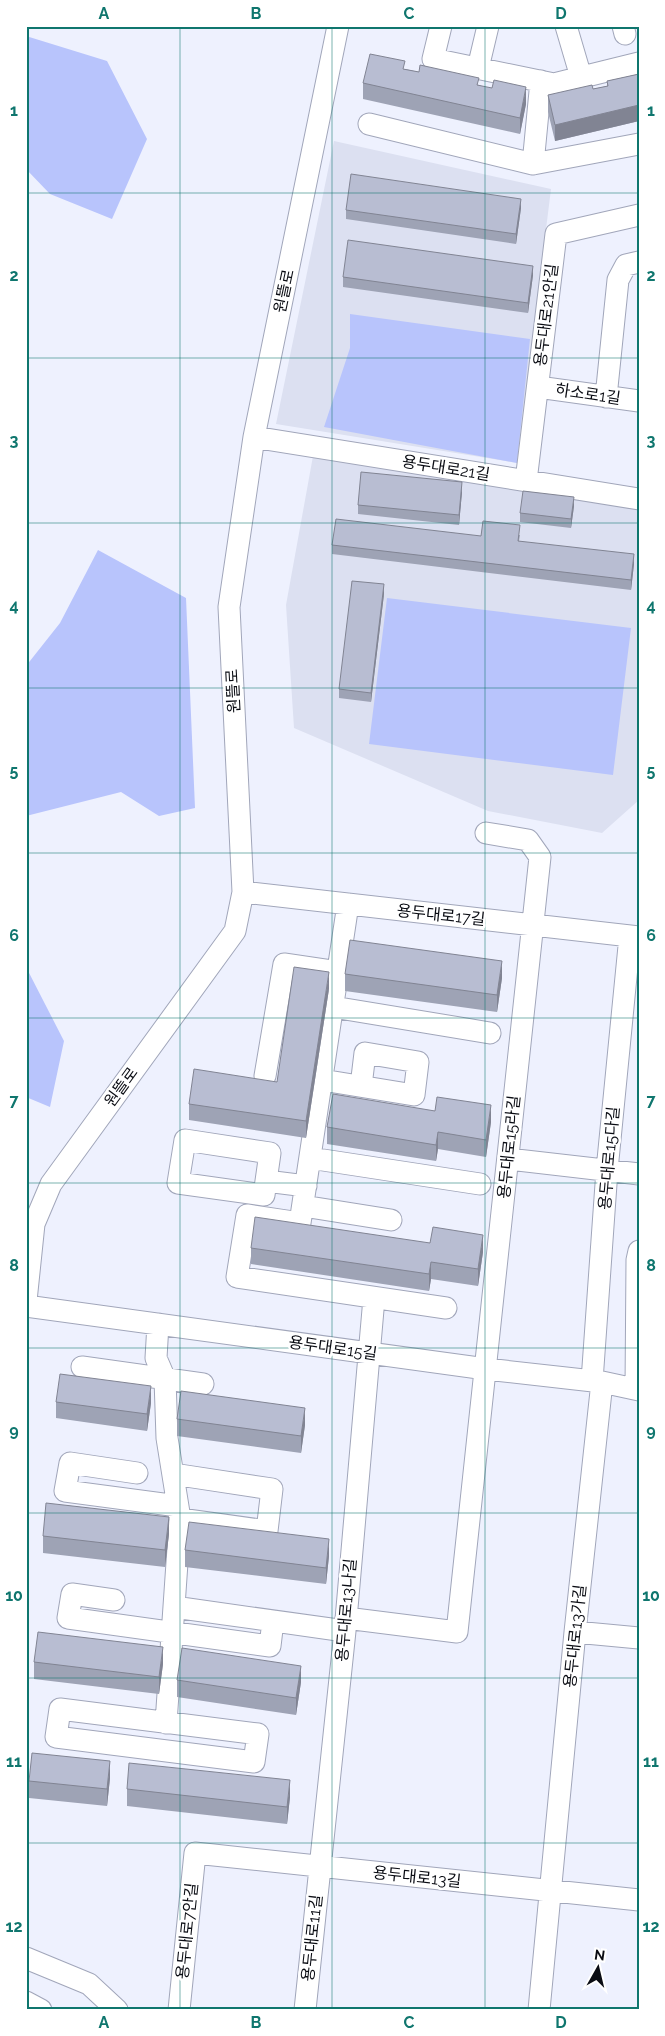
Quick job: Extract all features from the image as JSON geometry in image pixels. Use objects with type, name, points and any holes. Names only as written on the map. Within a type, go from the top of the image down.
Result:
[{"type":"street","name":"원뜰로","points":[[26,1301],[34,1224],[51,1184],[235,931],[243,892],[229,607],[254,437],[338,26]]},
{"type":"street","points":[[440,26],[433,59],[554,84],[639,63]]},
{"type":"street","points":[[478,68],[488,26]]},
{"type":"street","points":[[566,26],[581,77]]},
{"type":"street","points":[[533,164],[541,81]]},
{"type":"street","points":[[369,124],[533,164],[639,144]]},
{"type":"street","name":"용두대로21안길","points":[[526,481],[556,234],[639,215]]},
{"type":"street","points":[[606,397],[618,280],[626,265],[639,262]]},
{"type":"street","name":"하소로1길","points":[[538,387],[639,401]]},
{"type":"street","name":"용두대로21길","points":[[254,437],[639,499]]},
{"type":"street","name":"용두대로15라길","points":[[346,1625],[457,1632],[540,857],[528,840],[486,833]]},
{"type":"street","name":"용두대로17길","points":[[243,892],[634,936]]},
{"type":"street","points":[[348,904],[352,941],[338,972],[300,1223],[247,1215],[237,1277],[446,1308]]},
{"type":"street","name":"용두대로15다길","points":[[597,1381],[607,1170],[634,936]]},
{"type":"street","points":[[265,1076],[284,964],[338,972]]},
{"type":"street","points":[[332,1007],[490,1033]]},
{"type":"street","points":[[322,1080],[361,1086]]},
{"type":"street","points":[[310,1158],[480,1184]]},
{"type":"street","points":[[508,1159],[639,1174]]},
{"type":"street","points":[[266,1180],[304,1196],[391,1220]]},
{"type":"street","points":[[637,1389],[637,1260],[639,1251]]},
{"type":"street","name":"용두대로13나길","points":[[319,1866],[346,1625],[374,1298]]},
{"type":"street","name":"용두대로15길","points":[[26,1306],[486,1369],[597,1381],[637,1389]]},
{"type":"street","points":[[158,1324],[156,1358],[165,1379],[167,1438],[179,1512],[166,1723]]},
{"type":"street","points":[[82,1367],[203,1384]]},
{"type":"street","name":"용두대로13가길","points":[[550,1891],[597,1381]]},
{"type":"street","points":[[137,1473],[70,1463],[65,1491],[179,1512],[267,1531],[272,1489],[173,1474]]},
{"type":"street","points":[[114,1600],[72,1594],[68,1618],[270,1646],[273,1621]]},
{"type":"street","points":[[174,1607],[273,1621],[346,1625]]},
{"type":"street","points":[[575,1632],[639,1638]]},
{"type":"street","points":[[60,1709],[166,1723],[258,1734],[254,1762],[56,1737],[60,1709]]},
{"type":"street","name":"용두대로13길","points":[[195,1853],[639,1900]]},
{"type":"street","name":"용두대로7안길","points":[[179,2010],[195,1853]]},
{"type":"street","name":"용두대로11길","points":[[305,2010],[319,1866]]},
{"type":"street","points":[[539,2010],[550,1891]]},
{"type":"street","points":[[26,1958],[89,1984],[117,2010]]},
{"type":"street","points":[[26,2002],[41,2010]]},
{"type":"shaded area","points":[[26,36],[107,61],[147,139],[112,219],[50,194],[26,169]]},
{"type":"shaded area","points":[[334,141],[551,189],[517,463],[276,424]]},
{"type":"shaded area","points":[[350,314],[530,339],[517,463],[324,427],[350,348]]},
{"type":"shaded area","points":[[315,445],[639,503],[639,800],[602,833],[488,811],[294,728],[286,605]]},
{"type":"shaded area","points":[[98,550],[186,598],[195,808],[159,816],[121,792],[26,816],[26,666],[60,623]]},
{"type":"shaded area","points":[[387,598],[631,628],[613,775],[369,744]]},
{"type":"shaded area","points":[[26,967],[64,1041],[50,1107],[26,1097]]},
{"type":"building","points":[[370,54],[405,61],[403,69],[419,72],[420,65],[479,78],[477,85],[492,88],[494,80],[526,87],[520,118],[363,83]]},
{"type":"building","points":[[639,74],[639,105],[555,125],[548,95],[592,85],[593,89],[608,86],[607,81]]},
{"type":"building","points":[[351,174],[521,199],[516,234],[346,210]]},
{"type":"building","points":[[348,240],[533,266],[528,303],[343,277]]},
{"type":"building","points":[[361,472],[462,482],[459,515],[358,505]]},
{"type":"building","points":[[523,491],[574,497],[571,519],[520,513]]},
{"type":"building","points":[[336,519],[481,536],[483,521],[520,525],[518,541],[634,554],[631,580],[332,545]]},
{"type":"building","points":[[352,581],[384,584],[371,693],[339,689]]},
{"type":"building","points":[[350,940],[502,961],[497,995],[345,974]]},
{"type":"building","points":[[294,967],[329,972],[306,1121],[189,1104],[194,1069],[277,1082]]},
{"type":"building","points":[[333,1094],[435,1111],[437,1097],[491,1105],[486,1140],[438,1132],[436,1145],[327,1127]]},
{"type":"building","points":[[255,1217],[430,1243],[433,1227],[483,1235],[478,1269],[431,1262],[429,1274],[251,1248]]},
{"type":"building","points":[[60,1374],[151,1386],[147,1414],[56,1402]]},
{"type":"building","points":[[181,1391],[305,1408],[301,1436],[177,1419]]},
{"type":"building","points":[[46,1503],[169,1517],[165,1550],[43,1536]]},
{"type":"building","points":[[189,1522],[329,1539],[326,1568],[185,1550]]},
{"type":"building","points":[[38,1632],[163,1647],[159,1677],[34,1662]]},
{"type":"building","points":[[182,1648],[301,1666],[296,1698],[177,1680]]},
{"type":"building","points":[[32,1753],[110,1761],[107,1789],[29,1781]]},
{"type":"building","points":[[129,1763],[290,1780],[287,1807],[127,1789]]}]
